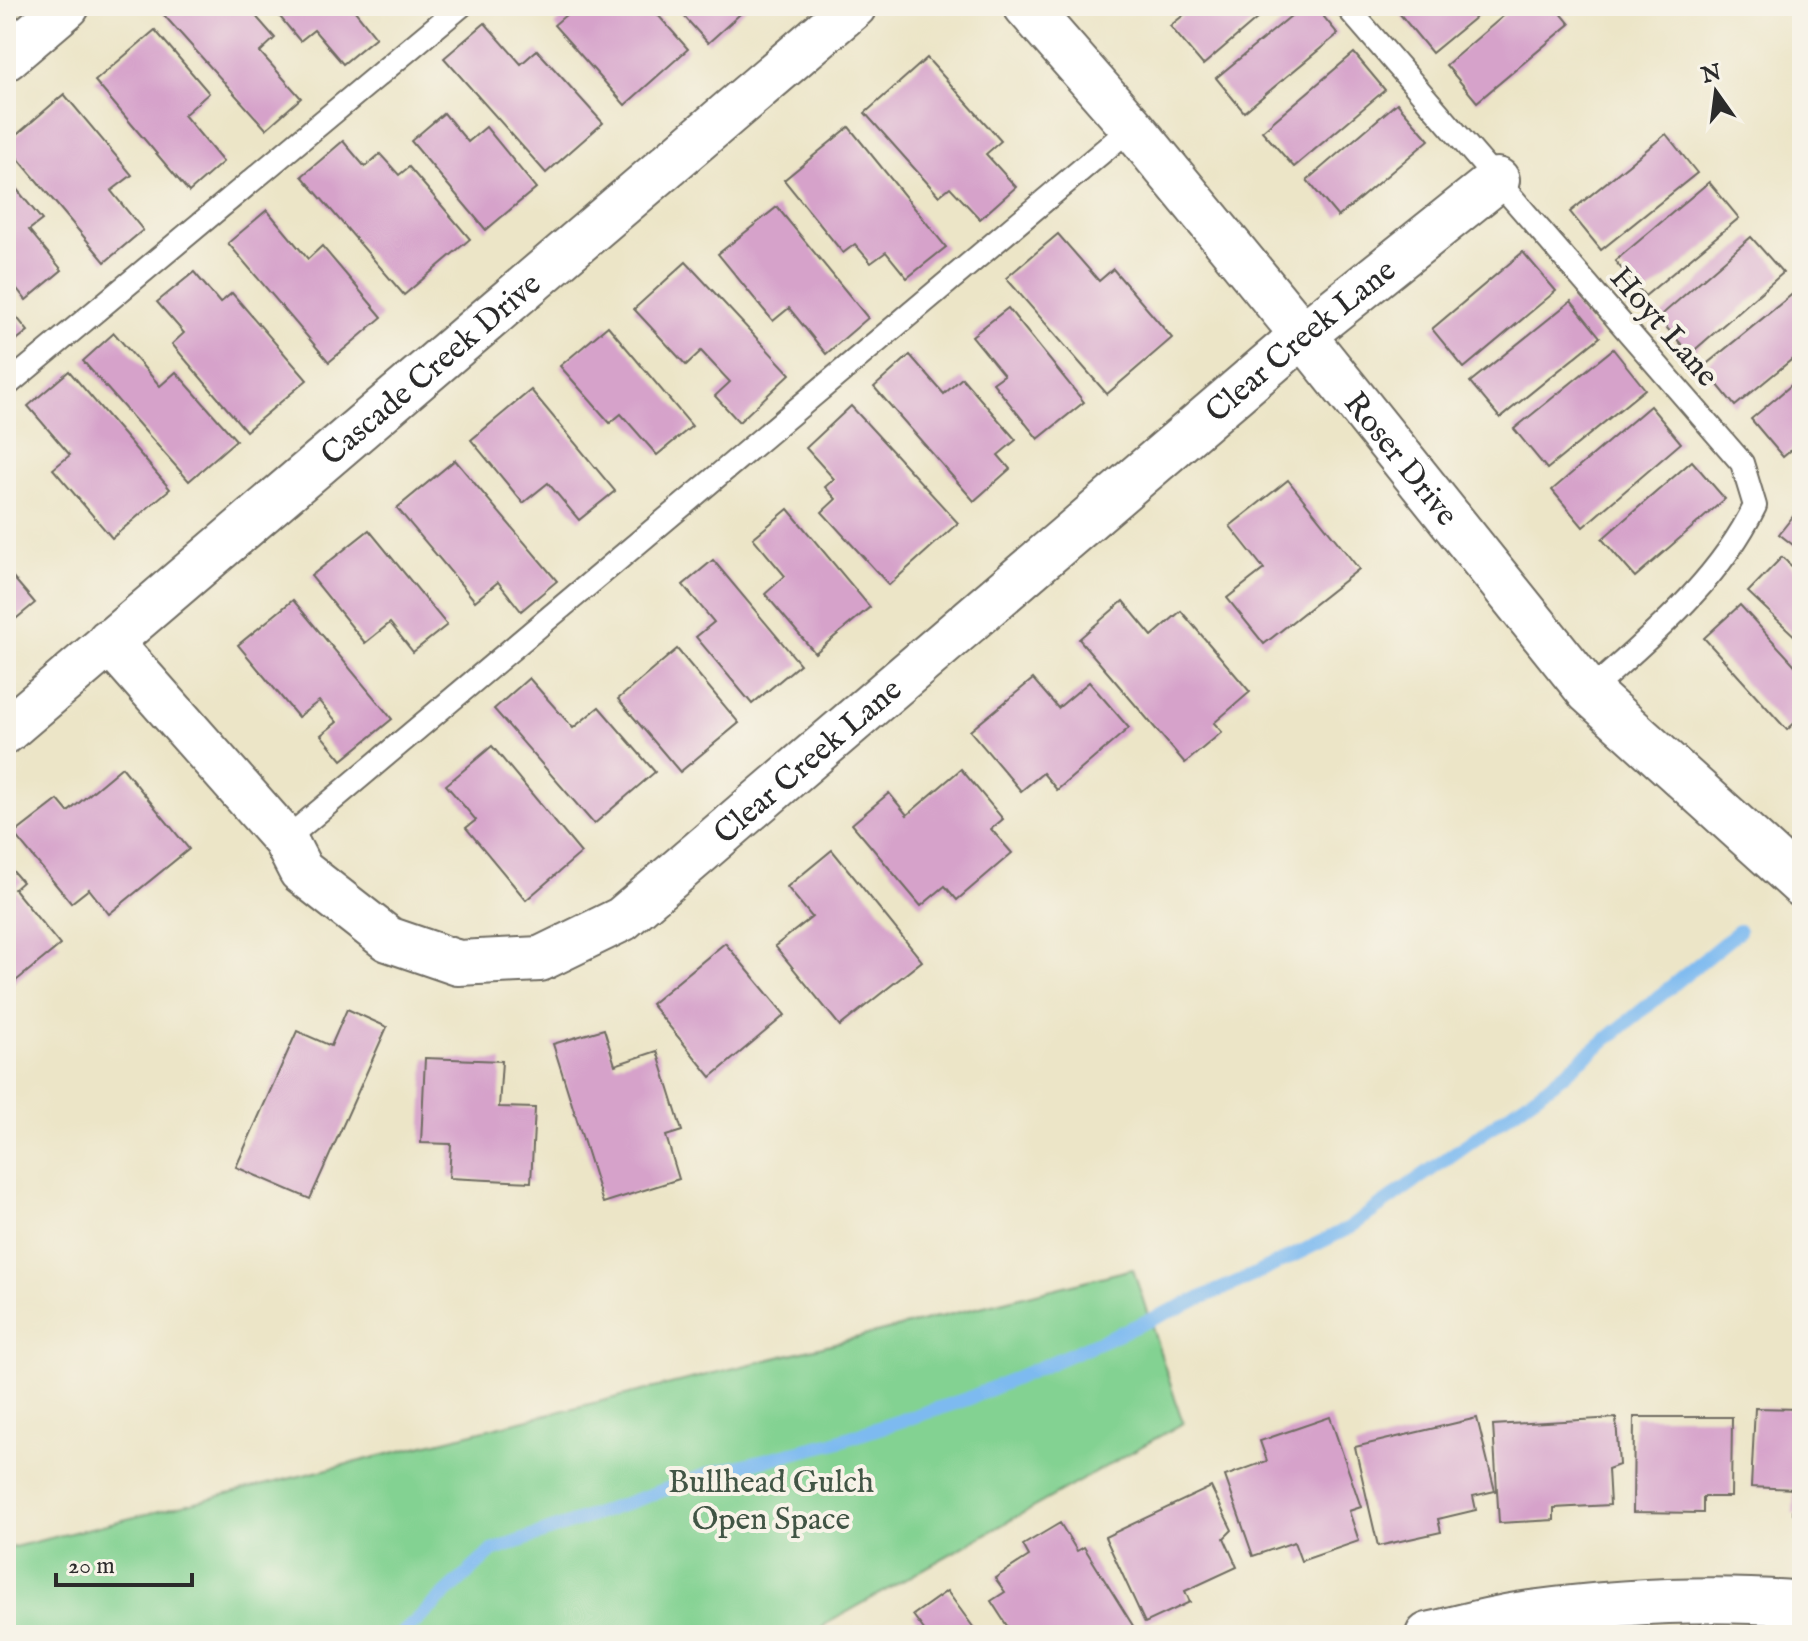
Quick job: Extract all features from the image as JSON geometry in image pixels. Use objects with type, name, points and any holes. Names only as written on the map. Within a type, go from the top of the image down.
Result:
[{"type":"street","points":[[6,58],[67,6]]},
{"type":"street","name":"Cascade Creek Drive","points":[[6,731],[854,6]]},
{"type":"street","name":"Roser Drive","points":[[1026,6],[1132,127],[1303,335],[1589,692],[1802,885]]},
{"type":"street","name":"Clear Creek Lane","points":[[109,641],[285,840],[301,871],[388,939],[458,963],[540,959],[622,919],[1303,335],[1497,180]]},
{"type":"street","points":[[1428,1635],[1528,1613],[1640,1603],[1750,1599],[1802,1604]]},
{"type":"lane","points":[[6,386],[461,6]]},
{"type":"lane","name":"Hoyt Lane","points":[[1346,6],[1742,463],[1755,506],[1740,537],[1710,578],[1589,692]]},
{"type":"lane","points":[[285,840],[1132,127]]},
{"type":"green space","name":"Bullhead Gulch Open Space","points":[[1133,1269],[1183,1423],[826,1624],[815,1635],[6,1635],[6,1549]]},
{"type":"building","points":[[172,6],[247,6],[275,38],[260,52],[301,98],[266,129],[163,14]]},
{"type":"building","points":[[271,6],[351,6],[376,37],[343,64],[314,30],[300,41]]},
{"type":"building","points":[[559,6],[650,6],[688,49],[625,105],[554,25],[567,14]]},
{"type":"building","points":[[675,6],[749,6],[708,43]]},
{"type":"building","points":[[1195,6],[1272,6],[1203,65],[1170,26]]},
{"type":"building","points":[[1303,6],[1315,6],[1338,34],[1244,112],[1216,78]]},
{"type":"building","points":[[1407,6],[1489,6],[1432,53],[1399,13]]},
{"type":"building","points":[[1515,6],[1555,6],[1570,24],[1477,102],[1446,65]]},
{"type":"building","points":[[485,23],[521,64],[537,50],[603,123],[546,173],[444,58]]},
{"type":"building","points":[[155,30],[209,93],[184,115],[223,162],[189,192],[95,81]]},
{"type":"building","points":[[1354,53],[1385,90],[1294,167],[1262,131]]},
{"type":"building","points":[[927,58],[1001,141],[986,154],[1016,187],[980,219],[950,187],[939,196],[865,113]]},
{"type":"building","points":[[64,94],[132,175],[111,191],[143,230],[105,262],[6,144]]},
{"type":"building","points":[[1397,103],[1429,140],[1338,217],[1307,180]]},
{"type":"building","points":[[444,113],[468,142],[486,127],[536,188],[486,230],[411,141]]},
{"type":"building","points":[[849,127],[946,247],[907,278],[886,252],[871,263],[855,244],[843,253],[784,180]]},
{"type":"building","points":[[1666,134],[1697,173],[1601,250],[1570,212]]},
{"type":"building","points":[[343,141],[365,167],[380,154],[399,175],[409,167],[470,239],[404,295],[302,176]]},
{"type":"building","points":[[6,176],[42,220],[29,230],[62,270],[26,300],[6,275]]},
{"type":"building","points":[[1709,182],[1739,218],[1645,296],[1615,261]]},
{"type":"building","points":[[777,207],[868,318],[826,354],[789,308],[773,321],[718,254]]},
{"type":"building","points":[[267,210],[308,259],[322,246],[382,317],[329,362],[228,243]]},
{"type":"building","points":[[1058,234],[1099,281],[1113,269],[1172,338],[1107,394],[1006,278]]},
{"type":"building","points":[[1751,237],[1783,273],[1690,354],[1658,318]]},
{"type":"building","points":[[1523,252],[1556,291],[1464,368],[1432,329]]},
{"type":"building","points":[[686,262],[790,374],[739,422],[715,396],[730,382],[701,351],[686,365],[634,309]]},
{"type":"building","points":[[194,272],[220,303],[232,293],[307,380],[246,431],[172,344],[184,333],[157,302]]},
{"type":"building","points":[[1795,292],[1802,300],[1802,351],[1735,406],[1703,367]]},
{"type":"building","points":[[1571,301],[1600,337],[1500,418],[1470,382]]},
{"type":"building","points":[[6,304],[28,331],[6,348]]},
{"type":"building","points":[[1008,308],[1084,402],[1038,439],[993,383],[1004,375],[972,336]]},
{"type":"building","points":[[608,326],[692,426],[657,455],[621,414],[610,423],[560,366]]},
{"type":"building","points":[[114,333],[160,386],[176,372],[236,440],[189,481],[83,361]]},
{"type":"building","points":[[1613,349],[1645,389],[1547,469],[1514,429]]},
{"type":"building","points":[[910,355],[944,394],[962,378],[1016,440],[998,455],[1010,469],[974,501],[874,387]]},
{"type":"building","points":[[69,371],[170,489],[112,538],[53,469],[70,455],[28,406]]},
{"type":"building","points":[[1802,376],[1802,441],[1783,457],[1751,419]]},
{"type":"building","points":[[531,390],[615,491],[579,520],[548,483],[523,503],[471,440]]},
{"type":"building","points":[[851,406],[958,523],[889,585],[822,512],[836,499],[825,487],[834,479],[806,448]]},
{"type":"building","points":[[1650,406],[1681,443],[1583,527],[1552,490]]},
{"type":"building","points":[[455,460],[557,581],[521,611],[498,582],[475,601],[397,508]]},
{"type":"building","points":[[1692,461],[1725,499],[1635,577],[1602,539]]},
{"type":"building","points":[[1288,480],[1359,569],[1264,644],[1227,598],[1264,569],[1230,526]]},
{"type":"building","points":[[1802,505],[1802,552],[1779,534]]},
{"type":"building","points":[[788,509],[870,607],[815,653],[765,594],[785,576],[753,538]]},
{"type":"building","points":[[369,530],[447,625],[413,652],[390,623],[365,643],[311,576]]},
{"type":"building","points":[[1782,557],[1802,576],[1802,643],[1748,592]]},
{"type":"building","points":[[713,560],[800,664],[752,704],[696,637],[714,622],[683,585]]},
{"type":"building","points":[[6,569],[35,603],[6,627]]},
{"type":"building","points":[[293,600],[392,719],[342,760],[321,735],[337,722],[319,701],[298,717],[238,645]]},
{"type":"building","points":[[1123,601],[1152,636],[1181,611],[1250,692],[1214,723],[1222,732],[1185,763],[1079,639]]},
{"type":"building","points":[[1740,605],[1802,673],[1802,716],[1787,730],[1704,638]]},
{"type":"building","points":[[677,649],[739,723],[680,772],[618,699]]},
{"type":"building","points":[[529,678],[573,728],[599,707],[655,772],[594,824],[494,709]]},
{"type":"building","points":[[1033,679],[1058,708],[1089,682],[1129,728],[1057,790],[1043,773],[1021,791],[970,731]]},
{"type":"building","points":[[492,746],[581,853],[526,900],[466,828],[476,820],[446,785]]},
{"type":"building","points":[[122,767],[189,849],[109,914],[89,889],[71,903],[14,834],[58,800],[68,812]]},
{"type":"building","points":[[961,769],[1003,819],[991,829],[1012,853],[957,900],[945,886],[921,906],[852,824],[889,793],[907,815]]},
{"type":"building","points":[[832,850],[922,961],[840,1026],[775,946],[812,917],[787,887]]},
{"type":"building","points":[[6,863],[22,882],[14,889],[60,945],[6,989]]},
{"type":"building","points":[[725,943],[785,1015],[711,1077],[651,1004]]},
{"type":"building","points":[[347,1009],[387,1027],[310,1199],[236,1167],[297,1031],[331,1046]]},
{"type":"building","points":[[604,1029],[615,1065],[657,1051],[682,1131],[666,1136],[679,1179],[603,1203],[553,1044]]},
{"type":"building","points":[[425,1058],[502,1061],[499,1107],[535,1108],[531,1182],[449,1178],[451,1144],[421,1143]]},
{"type":"building","points":[[1799,1390],[1802,1390],[1802,1514],[1793,1513],[1794,1489],[1751,1487],[1755,1408],[1798,1409]]},
{"type":"building","points":[[1330,1417],[1361,1507],[1349,1511],[1359,1541],[1301,1561],[1294,1542],[1253,1556],[1225,1476],[1267,1461],[1260,1441]]},
{"type":"building","points":[[1634,1417],[1732,1417],[1731,1497],[1703,1497],[1703,1513],[1633,1512]]},
{"type":"building","points":[[1477,1418],[1495,1491],[1473,1496],[1476,1510],[1438,1519],[1441,1532],[1378,1546],[1355,1447]]},
{"type":"building","points":[[1616,1418],[1619,1465],[1608,1469],[1610,1505],[1554,1508],[1554,1520],[1499,1523],[1493,1425]]},
{"type":"building","points":[[1211,1487],[1232,1530],[1224,1538],[1237,1567],[1185,1591],[1190,1602],[1145,1623],[1105,1537]]},
{"type":"building","points":[[1060,1523],[1077,1551],[1084,1547],[1135,1629],[1125,1635],[1013,1635],[991,1601],[1005,1592],[995,1578],[1029,1556],[1023,1545]]},
{"type":"building","points":[[947,1591],[979,1635],[928,1635],[913,1615]]},
{"type":"waterway","points":[[401,1635],[492,1551],[712,1473],[833,1443],[967,1399],[1256,1274],[1349,1228],[1553,1083],[1739,931]]}]
